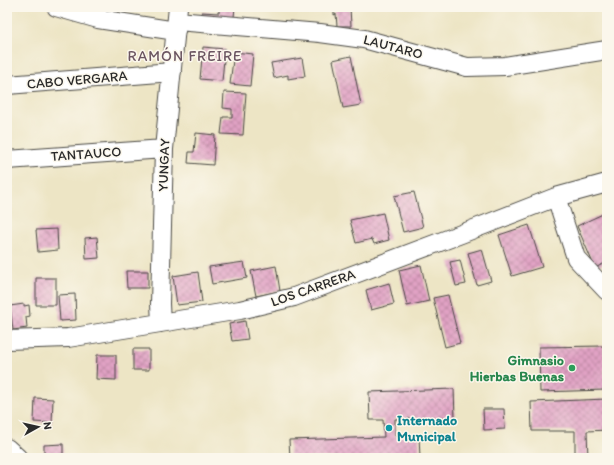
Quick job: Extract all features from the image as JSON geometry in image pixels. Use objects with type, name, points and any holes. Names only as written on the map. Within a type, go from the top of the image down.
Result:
[{"type":"street","name":"LAUTARO","points":[[56,7],[98,20],[177,20],[320,33],[364,39],[467,67],[505,66],[607,50]]},
{"type":"street","name":"YUNGAY","points":[[161,323],[160,304],[164,149],[177,20]]},
{"type":"street","name":"CABO VERGARA","points":[[7,85],[172,72]]},
{"type":"street","name":"TANTAUCO","points":[[7,160],[164,149]]},
{"type":"street","name":"LOS CARRERA","points":[[7,340],[68,338],[240,310],[294,297],[556,197],[607,183]]},
{"type":"street","points":[[556,197],[576,258],[607,291]]},
{"type":"street","points":[[7,448],[18,458]]},
{"type":"building","points":[[219,7],[235,7],[234,17],[201,18],[202,12],[219,13]]},
{"type":"building","points":[[334,7],[350,7],[351,26],[337,26],[336,14],[334,15]]},
{"type":"building","points":[[203,47],[225,49],[222,81],[200,79]]},
{"type":"building","points":[[234,52],[253,54],[250,86],[230,84]]},
{"type":"building","points":[[351,56],[361,105],[343,108],[333,60]]},
{"type":"building","points":[[302,58],[305,76],[288,79],[288,75],[274,78],[271,63]]},
{"type":"building","points":[[224,92],[246,93],[243,135],[221,134],[223,117],[232,117],[232,109],[223,108]]},
{"type":"building","points":[[196,133],[215,135],[213,165],[188,163],[189,152],[194,152]]},
{"type":"building","points":[[414,192],[423,227],[403,232],[394,196]]},
{"type":"building","points":[[607,212],[607,262],[595,268],[577,226]]},
{"type":"building","points":[[383,213],[389,240],[374,244],[372,239],[356,243],[350,220]]},
{"type":"building","points":[[529,225],[542,267],[512,276],[499,235]]},
{"type":"building","points":[[57,229],[58,250],[38,252],[36,230]]},
{"type":"building","points":[[97,237],[99,258],[86,259],[85,238]]},
{"type":"building","points":[[482,249],[491,281],[477,285],[468,253]]},
{"type":"building","points":[[460,260],[466,284],[456,286],[450,262]]},
{"type":"building","points":[[244,262],[247,278],[212,284],[209,267]]},
{"type":"building","points":[[421,265],[429,301],[407,306],[399,270]]},
{"type":"building","points":[[276,266],[280,291],[256,296],[251,271]]},
{"type":"building","points":[[126,271],[148,271],[148,288],[127,288]]},
{"type":"building","points":[[198,272],[202,302],[177,305],[173,276]]},
{"type":"building","points":[[36,278],[56,278],[56,305],[36,305]]},
{"type":"building","points":[[389,283],[394,304],[371,310],[366,290]]},
{"type":"building","points":[[75,294],[76,320],[60,321],[58,295]]},
{"type":"building","points":[[448,295],[460,343],[445,347],[433,298]]},
{"type":"building","points":[[24,304],[24,306],[29,305],[30,316],[26,317],[27,328],[13,330],[10,306]]},
{"type":"building","points":[[245,321],[248,339],[232,341],[229,324]]},
{"type":"building","name":"Gimnasio Hierbas Buenas","points":[[604,346],[605,390],[540,392],[539,347]]},
{"type":"building","points":[[133,349],[149,349],[149,370],[133,370]]},
{"type":"building","points":[[97,355],[116,355],[116,380],[96,379]]},
{"type":"building","name":"Internado Municipal","points":[[454,389],[455,418],[395,419],[395,436],[419,436],[420,458],[290,458],[289,440],[384,437],[383,420],[370,420],[369,392]]},
{"type":"building","points":[[35,398],[53,399],[52,423],[34,422]]},
{"type":"building","points":[[607,399],[607,430],[587,431],[588,458],[575,458],[575,431],[532,431],[531,402]]},
{"type":"building","points":[[483,409],[504,409],[505,429],[484,430]]},
{"type":"building","points":[[63,444],[63,458],[44,458],[44,445]]},
{"type":"place","name":"Gimnasio Hierbas Buenas","points":[[572,368]]},
{"type":"place","name":"Internado Municipal","points":[[389,428]]},
{"type":"district","name":"RAMÓN FREIRE","points":[[185,56]]}]
